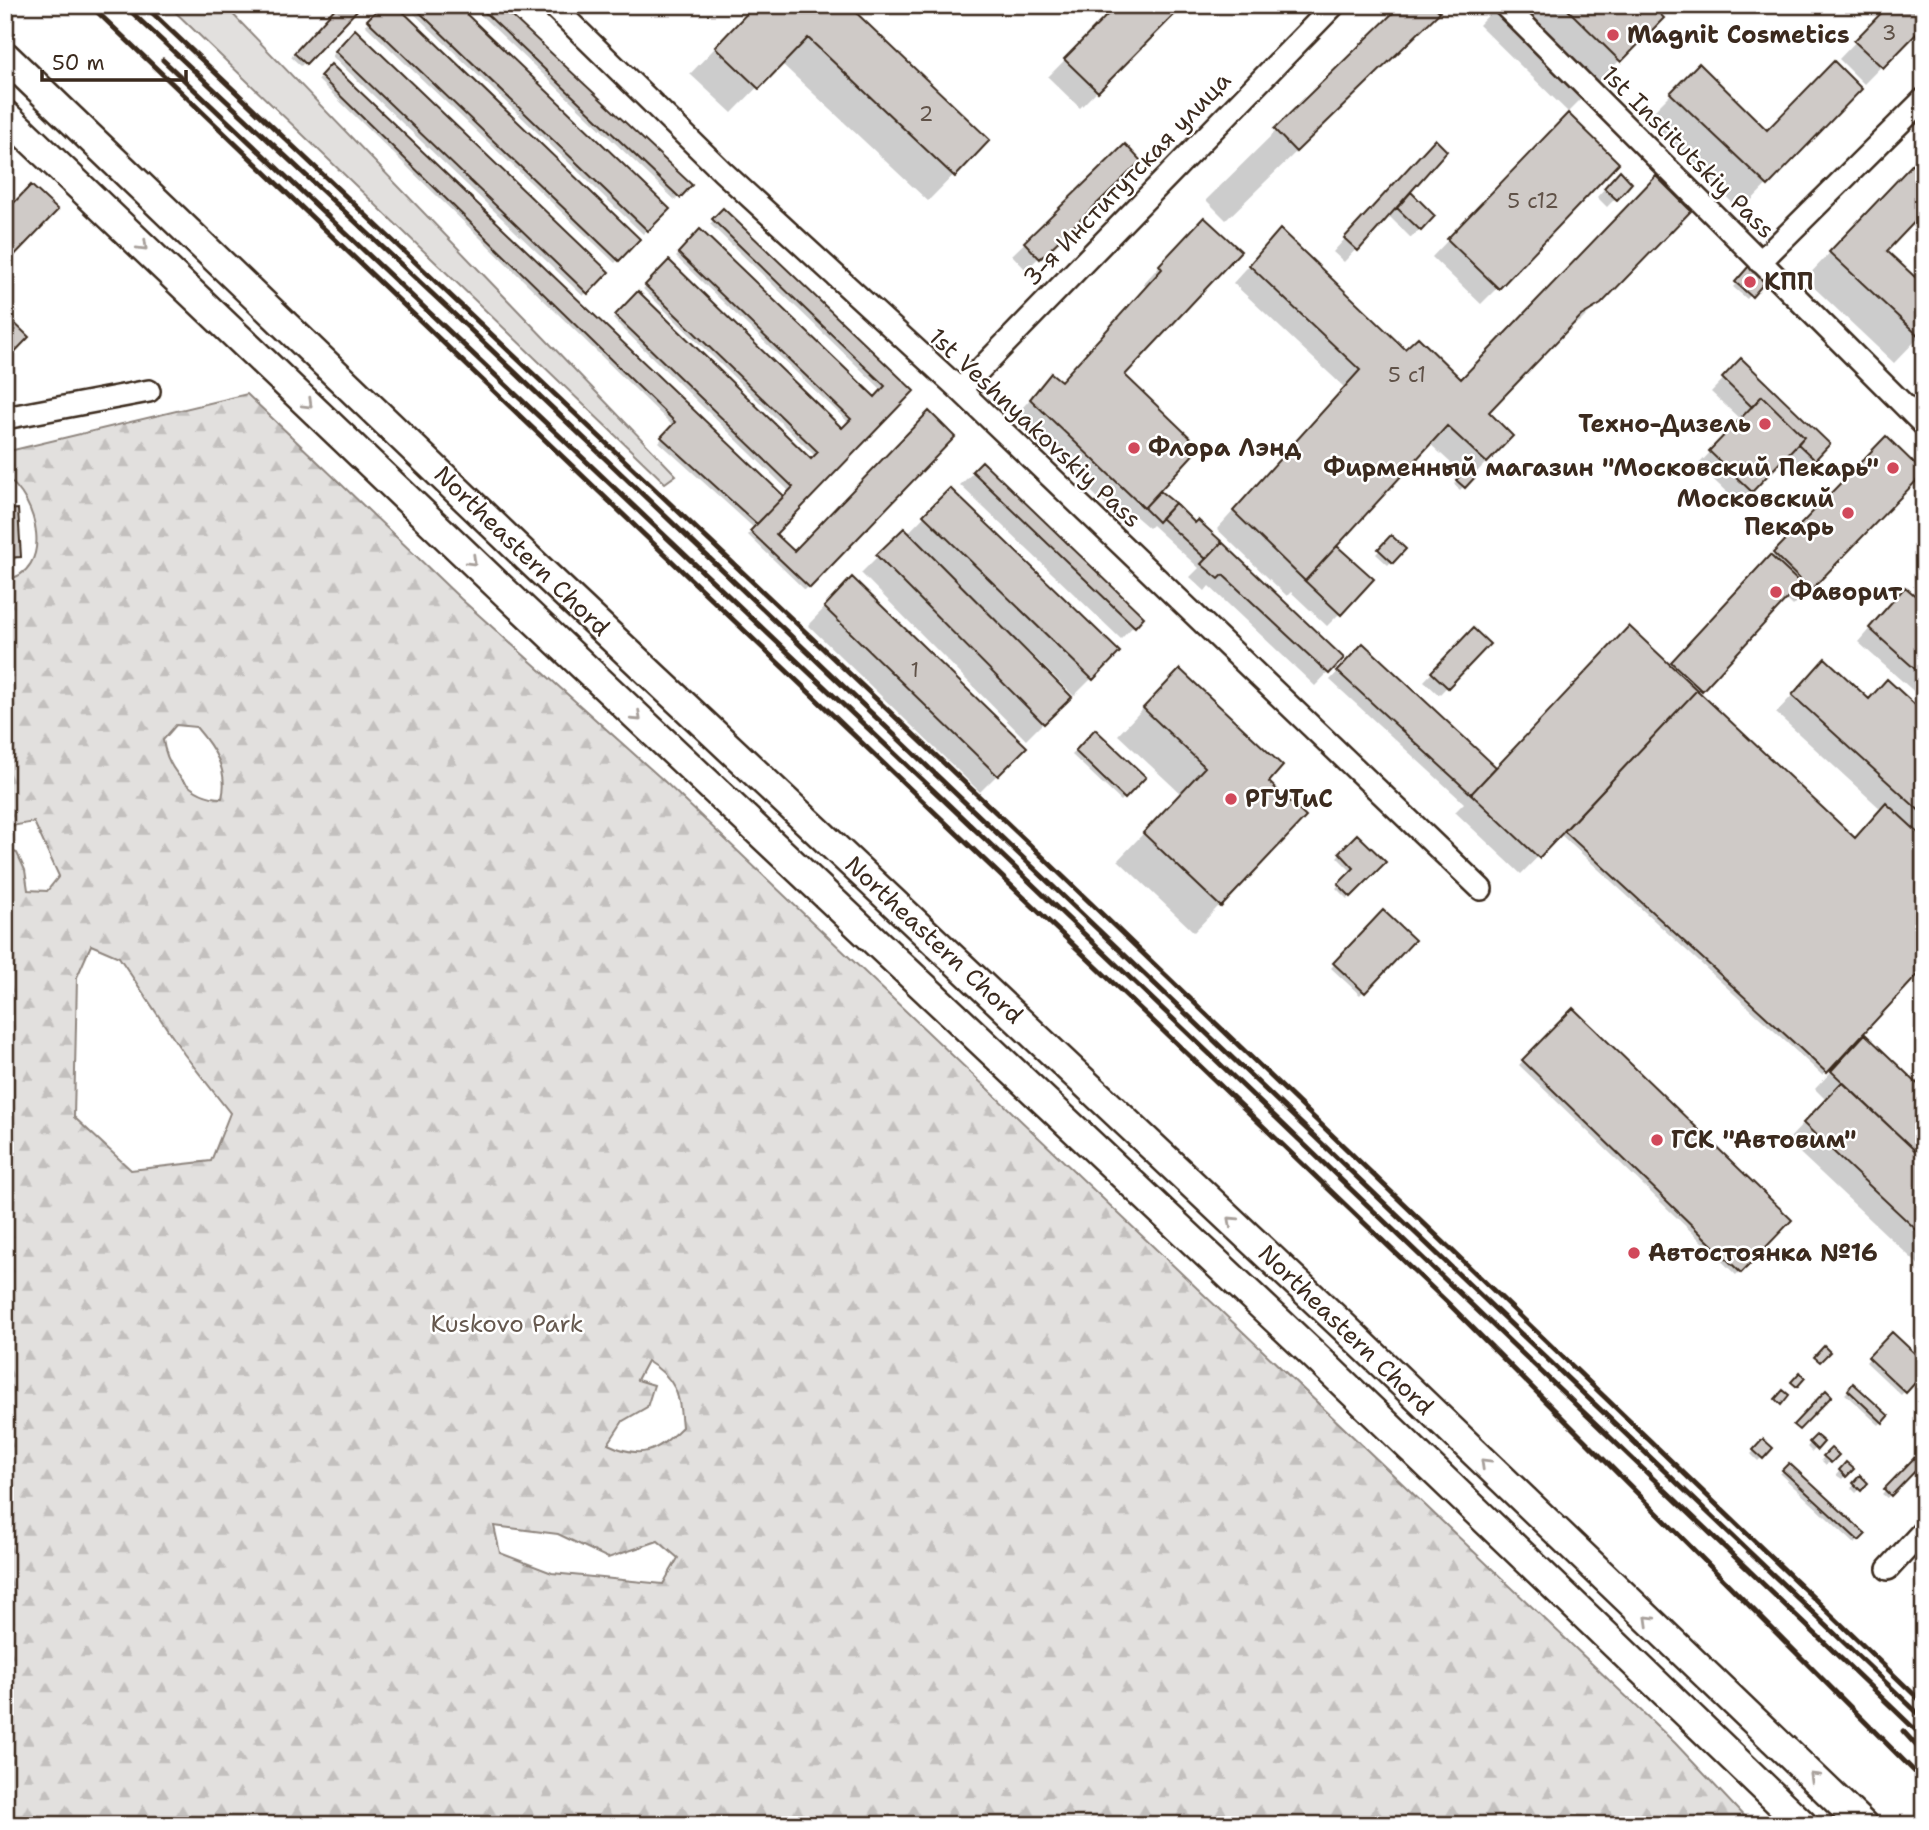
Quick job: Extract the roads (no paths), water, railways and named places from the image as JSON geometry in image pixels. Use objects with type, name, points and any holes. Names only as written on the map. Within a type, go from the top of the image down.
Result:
[{"type":"main road","name":"Northeastern Chord","points":[[5,56],[525,555],[1345,1328],[1863,1825]]},
{"type":"main road","name":"Northeastern Chord","points":[[5,115],[509,596],[1324,1365],[1804,1825]]},
{"type":"main road","points":[[5,144],[107,211]]},
{"type":"street","name":"1st Veshnyakovskiy Pass","points":[[552,5],[872,313],[960,390],[1481,889]]},
{"type":"street","name":"3-я Институтская улица","points":[[960,390],[1334,5]]},
{"type":"street","name":"1st Institutskiy Pass","points":[[1504,5],[1924,425]]},
{"type":"street","points":[[1760,262],[1924,99]]},
{"type":"street","points":[[5,418],[149,391]]},
{"type":"street","points":[[1888,1569],[1924,1530]]},
{"type":"railway","points":[[90,5],[1449,1304],[1924,1781]]},
{"type":"railway","points":[[124,5],[455,315],[1924,1719]]},
{"type":"railway","points":[[144,5],[1025,840],[1924,1704]]},
{"type":"railway","points":[[163,60],[1007,860],[1924,1738]]},
{"type":"railway","points":[[1903,1731],[1924,1754]]},
{"type":"place","name":"Magnit Cosmetics","points":[[1613,35]]},
{"type":"place","name":"КПП","points":[[1750,282]]},
{"type":"place","name":"Техно-Дизель","points":[[1765,424]]},
{"type":"place","name":"Флора Лэнд","points":[[1134,448]]},
{"type":"place","name":"Фирменный магазин \"Московский Пекарь\"","points":[[1893,468]]},
{"type":"place","name":"Московский Пекарь","points":[[1848,513]]},
{"type":"place","name":"Фаворит","points":[[1776,592]]},
{"type":"place","name":"РГУТиС","points":[[1231,799]]},
{"type":"place","name":"ГСК \"Автовим\"","points":[[1657,1140]]},
{"type":"place","name":"Автостоянка №16","points":[[1634,1253]]},
{"type":"park label","name":"Kuskovo Park","points":[[507,1324]]}]
